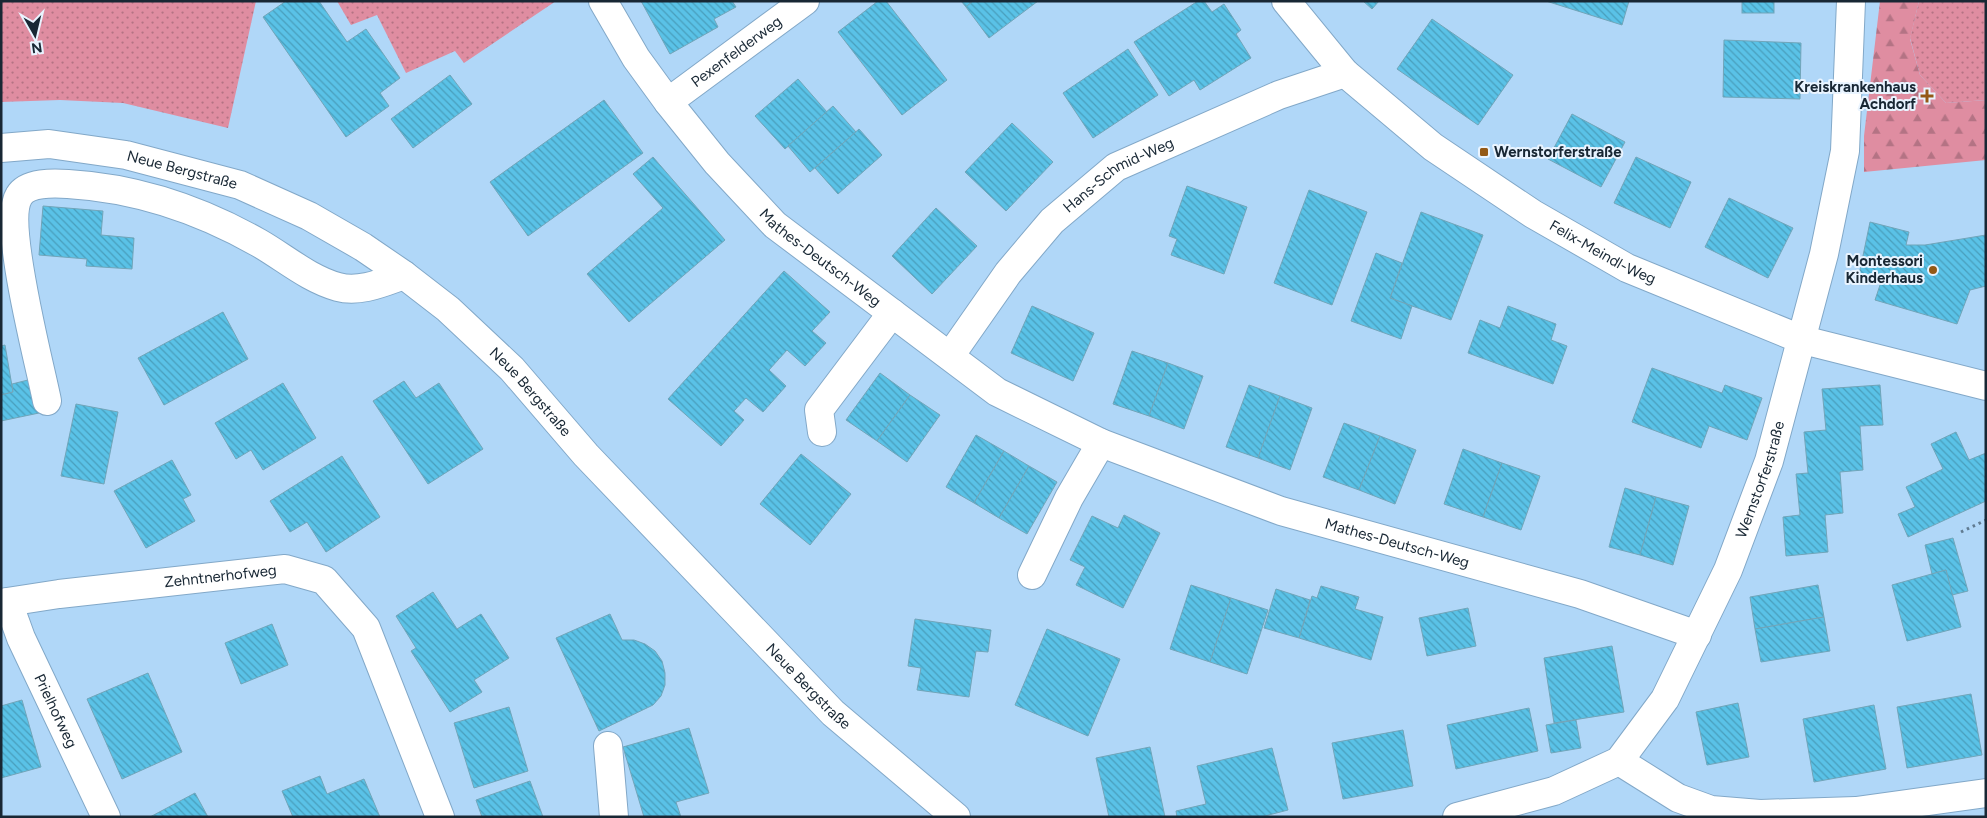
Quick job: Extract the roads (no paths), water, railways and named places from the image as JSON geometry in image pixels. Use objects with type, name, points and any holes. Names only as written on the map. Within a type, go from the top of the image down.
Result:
[{"type":"street","name":"Mathes-Deutsch-Weg","points":[[603,1],[636,58],[668,102],[717,164],[774,225],[997,392],[1101,443],[1281,511],[1580,594],[1697,635]]},
{"type":"street","name":"Pexenfelderweg","points":[[668,102],[805,1]]},
{"type":"street","name":"Felix-Meindl-Weg","points":[[1286,1],[1345,73],[1433,147],[1532,214],[1627,268],[1802,340],[1986,386]]},
{"type":"street","name":"Wernstorferstraße","points":[[1457,817],[1554,791],[1619,761],[1665,699],[1697,635],[1728,570],[1769,461],[1824,254],[1845,151],[1851,1]]},
{"type":"street","name":"Hans-Schmid-Weg","points":[[950,356],[1008,273],[1052,221],[1116,167],[1279,94],[1345,73]]},
{"type":"street","name":"Neue Bergstraße","points":[[1,148],[49,144],[126,154],[240,185],[309,216],[364,247],[404,275],[448,309],[512,369],[586,455],[832,713],[956,817]]},
{"type":"street","points":[[47,401],[18,271],[15,211],[19,196],[29,187],[58,184],[94,186],[138,194],[223,223],[316,279],[339,287],[353,289],[404,275]]},
{"type":"street","points":[[822,432],[819,410],[892,313]]},
{"type":"street","points":[[1032,575],[1068,498],[1101,443]]},
{"type":"street","name":"Zehntnerhofweg","points":[[4,603],[59,594],[285,569],[324,580],[366,628],[428,782],[440,817]]},
{"type":"street","name":"Prielhofweg","points":[[4,603],[106,817]]},
{"type":"street","points":[[608,746],[614,817]]},
{"type":"street","points":[[1619,761],[1678,798],[1711,810],[1760,814],[1856,811],[1986,793]]},
{"type":"place","name":"Kreiskrankenhaus Achdorf","points":[[1927,96]]},
{"type":"place","name":"Wernstorferstraße","points":[[1484,152]]},
{"type":"place","name":"Montessori Kinderhaus","points":[[1933,270]]}]
